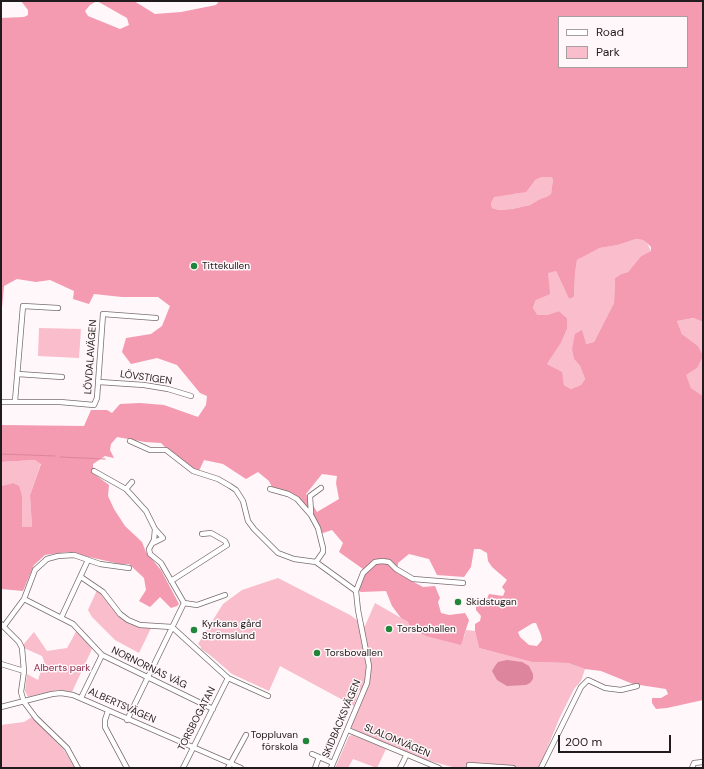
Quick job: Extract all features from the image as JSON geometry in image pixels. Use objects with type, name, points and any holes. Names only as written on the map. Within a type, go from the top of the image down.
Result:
[{"type":"street","points":[[1,402],[15,401],[23,306],[58,308]]},
{"type":"street","name":"LÖVDALAVÄGEN","points":[[15,401],[94,405],[97,398],[99,382],[103,314],[156,318]]},
{"type":"street","points":[[18,374],[62,377]]},
{"type":"street","name":"LÖVSTIGEN","points":[[99,382],[144,385],[168,389],[191,396]]},
{"type":"street","points":[[130,441],[150,450],[166,450],[193,470],[218,479],[230,486],[236,490],[243,501],[248,521],[278,553],[294,559],[316,562],[356,591]]},
{"type":"street","points":[[94,471],[126,488],[146,510],[155,528],[163,538],[153,543]]},
{"type":"street","points":[[126,488],[132,482]]},
{"type":"street","points":[[311,515],[310,496],[321,488]]},
{"type":"street","points":[[270,490],[288,494],[297,499],[311,515],[318,528],[323,548],[316,562]]},
{"type":"street","points":[[155,528],[153,543],[149,549],[150,554],[161,563],[184,603],[196,605],[225,595]]},
{"type":"street","points":[[171,581],[227,545],[225,540],[211,533],[206,532],[202,534]]},
{"type":"street","points":[[78,768],[67,748],[36,718],[24,702],[22,692],[24,671],[20,645],[2,625],[24,599],[35,570],[44,561],[66,555],[74,555],[106,565],[129,568]]},
{"type":"street","points":[[61,618],[88,560]]},
{"type":"street","name":"SKIDBACKSVÄGEN","points":[[332,766],[368,683],[370,666],[358,610],[356,591],[363,573],[375,562],[382,561],[390,562],[396,569],[413,579],[463,583]]},
{"type":"street","points":[[81,577],[103,592],[120,614],[130,622],[140,625],[172,627],[228,678],[268,696]]},
{"type":"street","name":"NORNORNAS VÄG","points":[[24,599],[76,627],[102,655],[212,709]]},
{"type":"street","points":[[127,720],[184,603]]},
{"type":"street","points":[[81,698],[102,655]]},
{"type":"street","points":[[1,664],[24,671]]},
{"type":"street","name":"TORSBOGATAN","points":[[183,768],[228,678]]},
{"type":"street","points":[[541,768],[575,697],[584,684],[591,681],[605,688],[621,690],[637,686]]},
{"type":"street","name":"ALBERTSVÄGEN","points":[[1,707],[61,693],[81,698],[127,720],[193,747],[230,766],[241,768]]},
{"type":"street","points":[[108,711],[105,720],[106,727],[127,768]]},
{"type":"street","name":"SLALOMVÄGEN","points":[[348,730],[406,756],[439,768]]},
{"type":"street","points":[[230,766],[246,736]]},
{"type":"street","points":[[312,754],[332,766]]},
{"type":"street","points":[[400,768],[406,756]]},
{"type":"street","points":[[315,768],[319,757]]},
{"type":"street","points":[[692,768],[694,763],[703,762]]},
{"type":"street","points":[[469,768],[469,765],[512,768]]},
{"type":"green space","points":[[542,177],[551,177],[553,179],[551,194],[547,198],[540,199],[530,205],[512,209],[499,210],[492,208],[491,203],[493,197],[498,195],[520,193],[535,180]]},
{"type":"green space","points":[[636,239],[643,240],[647,243],[651,251],[641,256],[628,272],[615,278],[614,303],[594,342],[572,350],[574,359],[580,366],[585,379],[581,385],[571,389],[564,385],[561,372],[547,364],[561,343],[567,329],[567,318],[559,311],[547,315],[536,315],[533,308],[548,272],[556,271],[569,299],[574,297],[577,260],[600,248],[618,245]]},
{"type":"green space","points":[[695,318],[703,322],[703,396],[691,388],[685,375],[697,368],[698,346],[682,334],[677,321]]},
{"type":"green space","points":[[39,328],[81,329],[79,358],[38,356]]},
{"type":"green space","points":[[35,460],[41,463],[30,495],[32,527],[22,527],[22,496],[13,483],[1,486],[1,462]]},
{"type":"green space","points":[[278,578],[350,615],[365,626],[375,603],[408,622],[410,627],[419,633],[464,637],[466,630],[475,631],[479,648],[532,662],[568,663],[585,669],[581,681],[574,689],[560,717],[539,768],[456,768],[419,758],[351,727],[365,693],[359,690],[354,706],[280,666],[269,691],[232,674],[201,649],[198,644],[223,604],[242,590]]},
{"type":"green space","points":[[97,590],[104,596],[122,619],[138,627],[151,628],[139,653],[115,640],[92,617],[88,610]]},
{"type":"green space","name":"Alberts park","points":[[77,630],[92,649],[72,692],[57,690],[28,697],[25,691],[27,674],[38,680],[44,661],[42,656],[24,648],[23,645],[34,632],[47,651],[67,648]]},
{"type":"green space","points":[[32,717],[64,750],[75,768],[1,768],[1,725],[24,722]]},
{"type":"green space","points":[[352,735],[386,749],[377,768],[353,759],[348,768],[335,768],[349,736]]},
{"type":"shaded area","points":[[21,1],[97,1],[134,1],[155,14],[181,12],[216,5],[219,1],[703,1],[703,322],[694,318],[677,321],[682,334],[698,346],[703,356],[697,368],[686,375],[691,388],[703,396],[703,700],[656,709],[652,703],[652,698],[661,698],[668,694],[666,689],[633,684],[601,671],[585,669],[568,663],[532,662],[479,648],[475,624],[480,621],[481,616],[476,610],[476,605],[486,601],[489,594],[503,596],[505,591],[502,587],[507,580],[492,567],[488,561],[487,553],[480,549],[474,549],[471,567],[464,577],[437,575],[429,559],[409,554],[398,563],[397,573],[423,587],[435,586],[440,598],[438,602],[441,613],[449,615],[465,613],[469,620],[461,645],[426,636],[410,627],[408,622],[401,618],[392,606],[386,591],[361,592],[355,589],[363,569],[339,552],[343,543],[332,530],[320,534],[297,497],[286,491],[272,487],[269,481],[258,472],[246,479],[223,464],[204,460],[199,471],[192,469],[180,462],[161,443],[117,437],[111,444],[110,450],[114,458],[105,456],[93,464],[93,473],[109,485],[108,496],[114,509],[125,526],[142,542],[146,552],[161,570],[179,604],[177,606],[171,608],[160,597],[150,607],[139,601],[146,590],[144,578],[129,564],[120,564],[67,552],[45,555],[34,565],[23,591],[1,589],[1,486],[13,483],[19,486],[22,496],[22,527],[32,527],[30,495],[41,464],[35,460],[1,462],[1,425],[84,426],[91,410],[107,410],[112,413],[120,404],[140,403],[164,405],[198,417],[206,405],[207,396],[200,393],[177,365],[157,358],[131,364],[122,352],[126,338],[151,334],[162,326],[170,306],[158,297],[122,297],[94,294],[89,304],[73,299],[74,291],[50,280],[36,282],[17,279],[4,286],[1,319],[1,18],[24,17],[28,15],[28,10]],"holes":[[[97,1],[127,18],[129,25],[120,29],[88,16],[85,11],[90,5]],[[542,177],[551,177],[553,179],[551,194],[530,205],[512,209],[499,210],[492,208],[491,203],[494,197],[526,192],[535,180]],[[636,239],[643,240],[647,243],[651,247],[651,251],[641,256],[628,272],[615,278],[614,303],[594,342],[586,344],[582,330],[575,334],[572,350],[574,359],[580,366],[585,379],[581,385],[571,389],[564,385],[562,372],[547,364],[561,343],[567,329],[567,318],[559,311],[547,315],[537,315],[533,308],[536,300],[550,294],[548,273],[556,271],[569,299],[574,297],[577,260],[600,248],[618,245]],[[322,474],[337,476],[336,483],[339,499],[317,512],[306,494]],[[533,623],[536,623],[542,640],[537,646],[529,645],[520,637],[518,632]]]},
{"type":"shaded area","points":[[507,660],[522,662],[529,666],[533,674],[533,679],[530,683],[526,685],[507,686],[497,680],[492,671],[498,662]]},
{"type":"waterway","points":[[1,454],[55,456]]},
{"type":"waterway","points":[[60,457],[105,459]]},
{"type":"place","name":"Tittekullen","points":[[194,266]]},
{"type":"place","name":"Skidstugan","points":[[458,602]]},
{"type":"place","name":"Torsbohallen","points":[[389,629]]},
{"type":"place","name":"Kyrkans gård Strömslund","points":[[194,630]]},
{"type":"place","name":"Torsbovallen","points":[[317,653]]},
{"type":"place","name":"Toppluvan förskola","points":[[306,741]]}]
